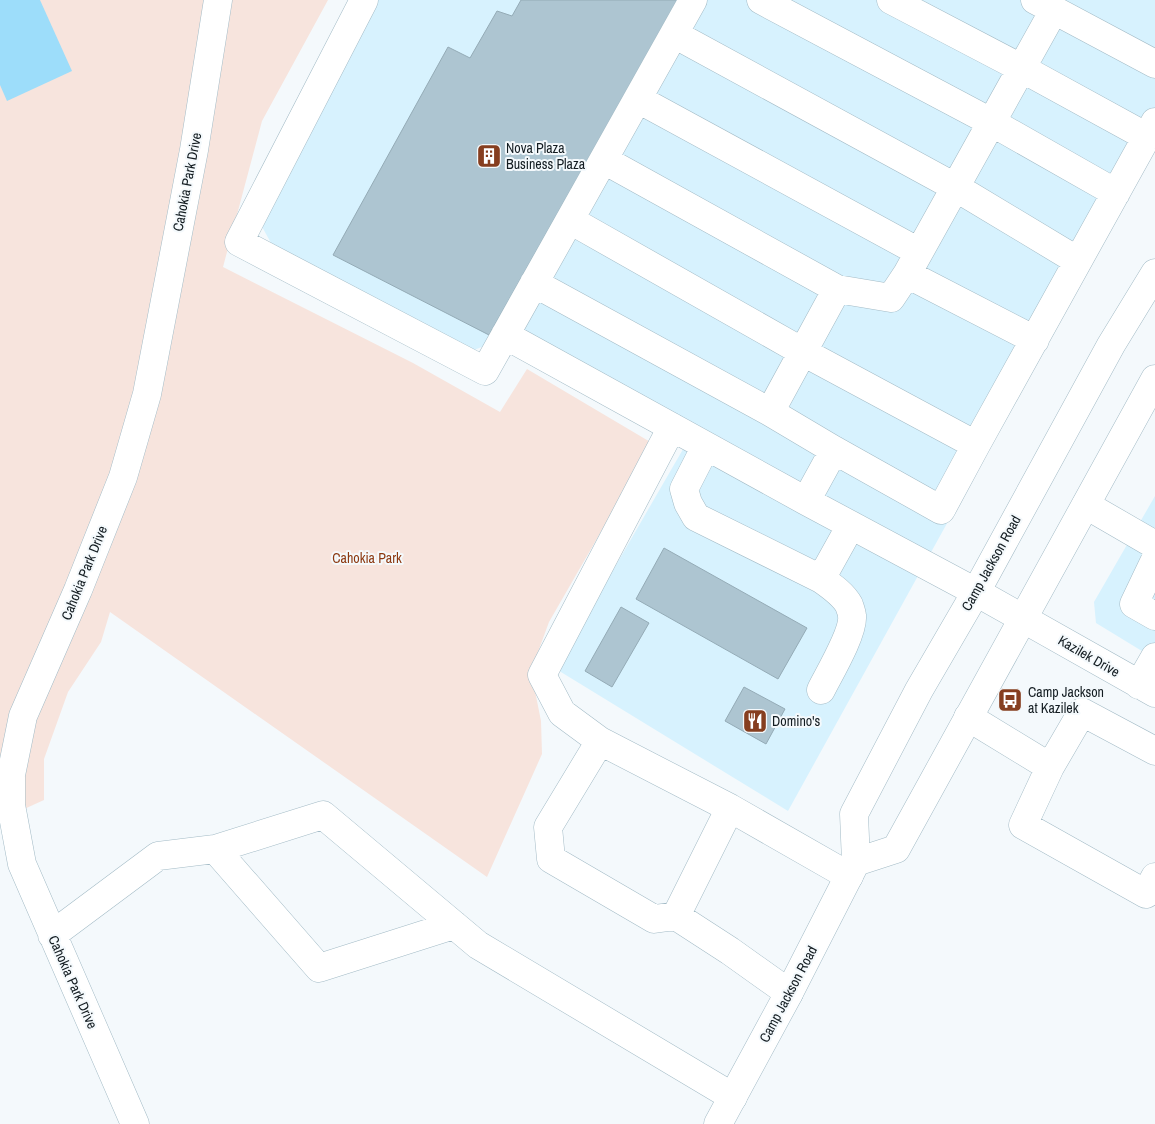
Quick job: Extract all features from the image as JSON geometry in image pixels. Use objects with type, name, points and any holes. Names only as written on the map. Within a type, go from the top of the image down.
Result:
[{"type":"main road","name":"Cahokia Park Drive","points":[[135,1124],[22,864],[11,805],[11,775],[23,716],[78,590],[123,477],[147,394],[194,150],[218,0]]},
{"type":"main road","points":[[364,0],[240,242],[485,371],[693,0]]},
{"type":"main road","points":[[761,0],[991,122],[1116,192]]},
{"type":"main road","points":[[534,283],[770,412],[942,510],[1151,129],[1022,68],[891,0]]},
{"type":"main road","points":[[604,160],[836,289],[891,298],[913,263],[1022,68],[1045,5],[1155,64]]},
{"type":"main road","points":[[674,34],[955,187],[1078,262]]},
{"type":"main road","points":[[638,99],[913,263],[1035,340]]},
{"type":"main road","points":[[570,220],[802,352],[976,445]]},
{"type":"main road","name":"Camp Jackson Road","points":[[718,1124],[789,993],[852,869],[854,814],[919,690],[976,592],[1111,345],[1155,273]]},
{"type":"main road","points":[[770,412],[836,289]]},
{"type":"main road","name":"Kazilek Drive","points":[[505,335],[806,501],[976,592],[1147,689]]},
{"type":"main road","points":[[672,427],[542,675],[562,713],[600,741],[852,869],[896,849],[1155,379]]},
{"type":"main road","points":[[706,446],[684,488],[688,503],[696,517],[821,579],[836,590],[849,605],[852,616],[850,630],[822,690]]},
{"type":"main road","points":[[806,501],[834,450]]},
{"type":"main road","points":[[1086,505],[1155,545]]},
{"type":"main road","points":[[821,579],[851,525]]},
{"type":"main road","points":[[1155,560],[1134,604],[1155,616]]},
{"type":"main road","points":[[1147,689],[1155,657]]},
{"type":"main road","points":[[1155,751],[1082,712],[1050,767],[1023,825],[1146,894],[1155,877]]},
{"type":"main road","points":[[968,717],[1050,767]]},
{"type":"main road","points":[[600,741],[548,827],[551,859],[654,919],[676,916],[789,993]]},
{"type":"main road","points":[[676,916],[730,808]]},
{"type":"main road","points":[[52,935],[158,856],[215,849],[323,815],[478,945],[732,1097]]},
{"type":"main road","points":[[215,849],[319,968],[454,925]]},
{"type":"shaded area","points":[[352,0],[1155,0],[1155,147],[788,811],[556,669],[697,425],[522,331],[474,350],[271,243],[260,223]]},
{"type":"shaded area","points":[[1155,496],[1155,659],[1096,623],[1094,602]]},
{"type":"green space","name":"Cahokia Park","points":[[0,0],[328,0],[262,121],[223,267],[413,363],[500,412],[527,369],[652,443],[549,622],[531,671],[541,721],[542,754],[487,877],[110,612],[101,642],[68,692],[44,759],[44,800],[0,820]]},
{"type":"water","points":[[0,0],[40,0],[72,71],[7,101],[0,85]]},
{"type":"building","name":"Nova Plaza Business Plaza","points":[[521,0],[678,0],[489,335],[333,255],[448,47],[470,58],[497,11],[512,16]]},
{"type":"building","points":[[664,548],[807,628],[778,679],[636,599]]},
{"type":"building","points":[[621,607],[649,623],[612,687],[585,671]]},
{"type":"building","points":[[744,687],[785,709],[766,744],[725,721]]},
{"type":"place","name":"Nova Plaza Business Plaza","points":[[489,156]]},
{"type":"place","name":"Camp Jackson at Kazilek","points":[[1010,700]]},
{"type":"place","name":"Domino's","points":[[755,721]]}]
